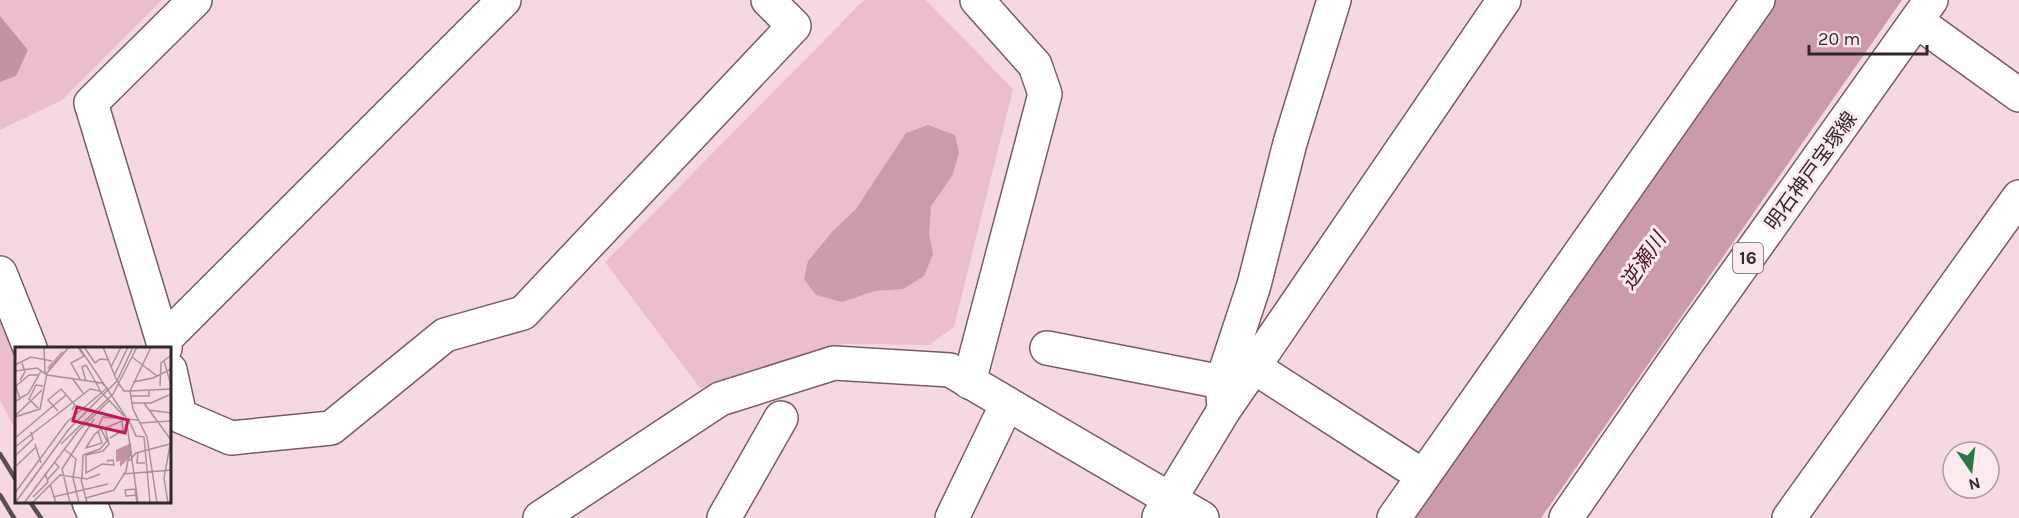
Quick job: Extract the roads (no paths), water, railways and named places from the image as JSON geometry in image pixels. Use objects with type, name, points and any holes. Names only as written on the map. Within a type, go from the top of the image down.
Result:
[{"type":"street","points":[[164,347],[91,103],[195,0]]},
{"type":"street","points":[[171,348],[504,0]]},
{"type":"street","points":[[171,376],[180,416],[231,438],[331,428],[445,335],[522,313],[794,26],[768,0]]},
{"type":"street","points":[[969,382],[1045,94],[1035,65],[976,0]]},
{"type":"street","points":[[1164,509],[1223,396],[1290,143],[1334,0]]},
{"type":"street","points":[[1223,396],[1254,367],[1504,0]]},
{"type":"street","points":[[1394,518],[1758,0]]},
{"type":"street","points":[[1925,11],[2019,95]]},
{"type":"street","name":"明石神戸宝塚線","points":[[1566,518],[1689,340],[1925,11]]},
{"type":"street","points":[[1789,518],[2019,197]]},
{"type":"street","points":[[0,273],[30,347]]},
{"type":"street","points":[[1047,348],[1223,396]]},
{"type":"street","points":[[540,518],[720,399],[834,363],[950,370],[1007,404],[1164,509],[1202,518]]},
{"type":"street","points":[[1254,367],[1423,476]]},
{"type":"street","points":[[952,518],[1007,404]]},
{"type":"street","points":[[724,518],[781,418]]},
{"type":"street","points":[[90,503],[96,518]]},
{"type":"water","name":"逆瀬川","points":[[1773,0],[1902,0],[1541,518],[1408,518]]},
{"type":"water","points":[[928,125],[955,135],[959,153],[952,176],[931,206],[929,233],[933,254],[924,276],[903,289],[875,291],[842,302],[816,295],[804,279],[808,261],[832,232],[856,209],[906,133]]},
{"type":"railway","points":[[0,454],[15,478]]},
{"type":"railway","points":[[0,495],[14,518]]},
{"type":"railway","points":[[31,503],[41,518]]}]
